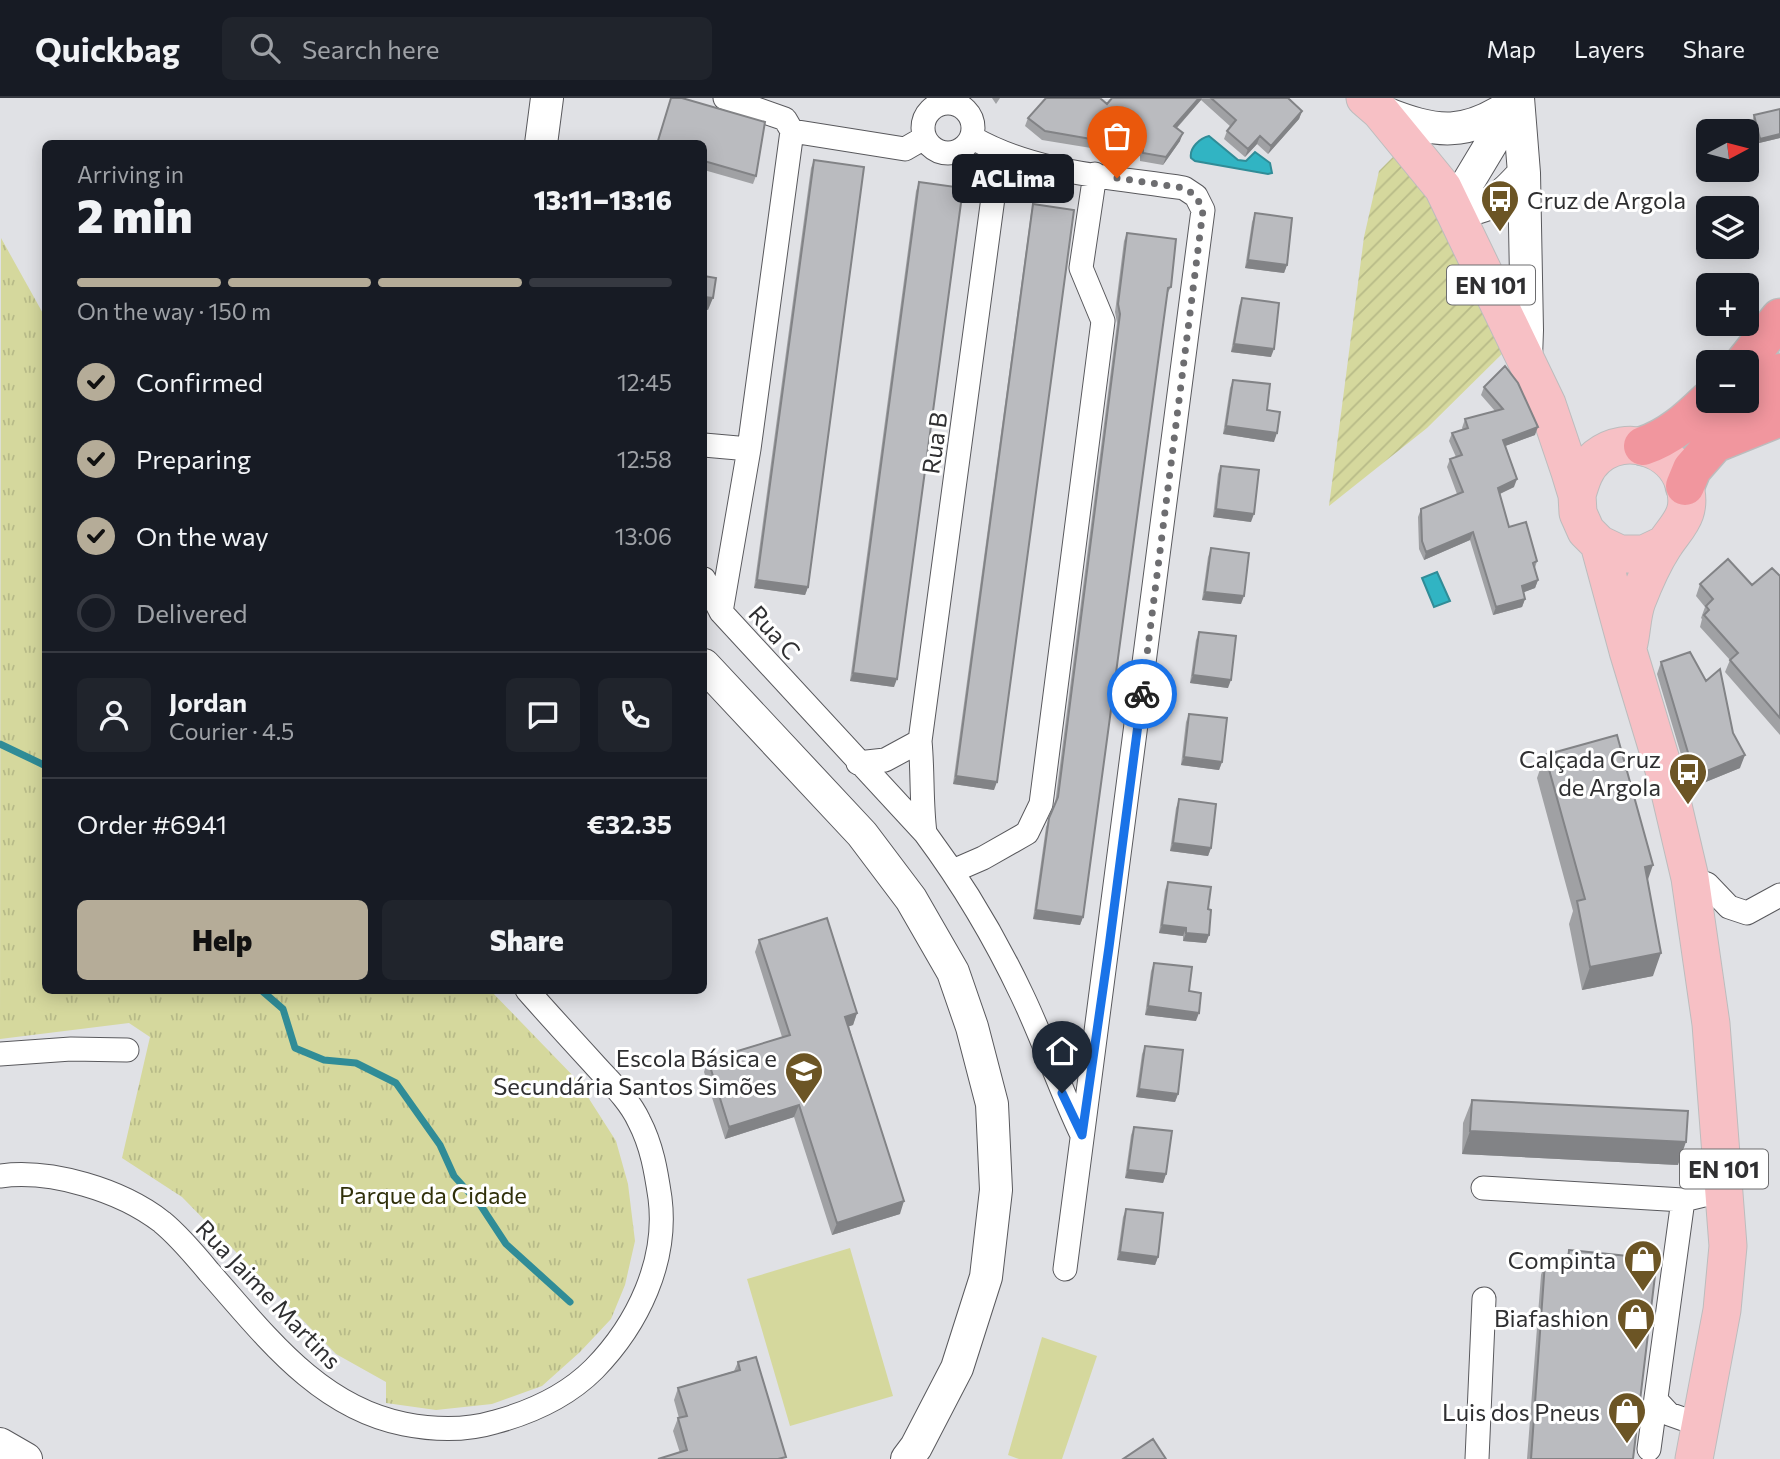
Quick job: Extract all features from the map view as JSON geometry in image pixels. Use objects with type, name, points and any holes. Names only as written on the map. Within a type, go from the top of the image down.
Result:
[{"type":"highway","points":[[1756,350],[1780,318]]},
{"type":"highway","points":[[1759,353],[1780,336]]},
{"type":"highway","points":[[1685,486],[1692,469],[1713,445],[1723,426],[1780,373]]},
{"type":"highway","points":[[1629,446],[1659,441],[1696,413]]},
{"type":"highway","points":[[1713,445],[1780,417]]},
{"type":"main road","name":"EN 101","points":[[1373,104],[1443,188],[1547,404],[1577,495],[1578,513],[1586,531],[1599,544],[1667,780],[1690,878],[1711,1024],[1728,1246],[1722,1310],[1697,1442]]},
{"type":"main road","name":"EN 101","points":[[1547,404],[1587,434],[1657,451],[1670,460],[1685,486],[1686,508],[1679,528],[1654,562],[1636,604],[1628,651]]},
{"type":"main road","points":[[1577,495],[1583,474],[1597,457],[1629,446]]},
{"type":"main road","points":[[1599,544],[1620,554],[1644,554],[1665,544]]},
{"type":"street","points":[[542,140],[547,98]]},
{"type":"street","points":[[725,98],[785,119],[792,131],[905,149],[924,138]]},
{"type":"street","points":[[1373,104],[1412,124],[1438,130],[1468,127],[1496,116],[1518,99]]},
{"type":"street","points":[[1518,99],[1524,173],[1526,358]]},
{"type":"street","points":[[1455,212],[1467,184],[1518,99]]},
{"type":"street","points":[[937,101],[958,104],[972,118],[973,138],[958,152],[938,153],[924,138],[924,118],[937,101]]},
{"type":"street","name":"Rua C","points":[[792,131],[748,449],[721,611],[925,833],[953,871],[1002,953],[1024,998],[1082,1135]]},
{"type":"street","points":[[973,138],[999,153],[1033,164],[1184,188],[1196,196],[1203,210],[1065,1269]]},
{"type":"street","name":"Rua B","points":[[925,833],[921,800],[923,766],[920,741],[999,153]]},
{"type":"street","points":[[1455,212],[1482,208],[1508,191],[1524,173]]},
{"type":"street","points":[[953,871],[983,858],[1027,833],[1041,804],[1103,321],[1081,268],[1095,174]]},
{"type":"street","points":[[707,445],[748,449]]},
{"type":"street","points":[[707,585],[721,611]]},
{"type":"street","points":[[707,668],[862,834],[911,899],[953,972],[976,1040],[992,1104],[996,1178],[986,1277],[957,1368],[916,1447],[906,1459]]},
{"type":"street","points":[[858,763],[885,760],[920,741]]},
{"type":"street","points":[[1690,878],[1707,884],[1728,906],[1747,913],[1780,895]]},
{"type":"street","name":"Rua Jaime Martins","points":[[0,1176],[21,1173],[80,1182],[128,1202],[162,1222],[304,1374],[344,1404],[386,1421],[429,1429],[478,1427],[524,1414],[577,1386],[617,1345],[643,1300],[658,1258],[661,1209],[655,1161],[638,1119],[611,1082],[531,994]]},
{"type":"street","points":[[0,1055],[71,1049],[127,1050]]},
{"type":"street","points":[[1483,1188],[1683,1200],[1725,1190]]},
{"type":"street","points":[[1649,1449],[1683,1200]]},
{"type":"street","points":[[1477,1459],[1484,1299]]},
{"type":"street","points":[[1656,1400],[1697,1442]]},
{"type":"street","points":[[0,1444],[26,1459]]},
{"type":"green space","points":[[1400,150],[1511,345],[1427,428],[1329,506],[1364,237],[1379,171]]},
{"type":"green space","name":"Parque da Cidade","points":[[1,238],[42,312],[42,994],[494,994],[577,1080],[616,1141],[628,1184],[635,1241],[625,1285],[611,1319],[542,1386],[492,1404],[436,1410],[386,1403],[386,1382],[336,1354],[182,1197],[122,1158],[150,1037],[129,1023],[0,1039]]},
{"type":"green space","points":[[850,1248],[893,1396],[790,1426],[747,1279]]},
{"type":"green space","points":[[1042,1337],[1097,1356],[1062,1459],[1019,1459],[1008,1455]]},
{"type":"water","points":[[1209,136],[1238,160],[1246,161],[1255,152],[1270,163],[1272,173],[1195,161],[1191,158],[1193,147]]},
{"type":"water","points":[[1437,572],[1450,601],[1434,607],[1422,578]]},
{"type":"building","points":[[671,98],[682,98],[765,122],[756,176],[707,162],[707,140],[658,140]]},
{"type":"building","points":[[1046,98],[1100,98],[1107,104],[1112,98],[1199,98],[1174,126],[1183,133],[1166,157],[1143,153],[1143,148],[1045,131],[1028,118]]},
{"type":"building","points":[[1211,98],[1288,98],[1302,111],[1271,146],[1260,136],[1248,149],[1227,131],[1236,120]]},
{"type":"building","points":[[1780,109],[1780,134],[1760,139],[1759,119],[1755,119],[1754,115]]},
{"type":"building","points":[[814,160],[864,167],[808,587],[757,580]]},
{"type":"building","points":[[919,182],[963,188],[897,679],[853,673]]},
{"type":"building","points":[[1033,204],[1074,210],[997,782],[956,776]]},
{"type":"building","points":[[1255,213],[1292,218],[1287,265],[1248,260]]},
{"type":"building","points":[[1127,233],[1176,239],[1083,917],[1036,910],[1049,818],[1058,797],[1120,314],[1118,304]]},
{"type":"building","points":[[707,276],[716,278],[713,298],[707,297]]},
{"type":"building","points":[[1242,298],[1279,303],[1274,349],[1234,344]]},
{"type":"building","points":[[1505,366],[1518,383],[1538,427],[1503,440],[1517,479],[1498,488],[1509,527],[1526,522],[1537,561],[1533,563],[1538,580],[1522,586],[1525,599],[1496,607],[1473,532],[1426,552],[1422,541],[1421,509],[1463,492],[1450,459],[1462,455],[1452,433],[1468,428],[1465,419],[1503,409],[1484,387]]},
{"type":"building","points":[[1233,380],[1270,384],[1267,410],[1280,412],[1277,433],[1226,426]]},
{"type":"building","points":[[1221,466],[1259,470],[1254,514],[1216,509]]},
{"type":"building","points":[[1211,548],[1249,553],[1244,596],[1205,592]]},
{"type":"building","points":[[1728,559],[1752,585],[1772,568],[1780,576],[1780,718],[1730,660],[1738,653],[1704,615],[1709,610],[1706,606],[1713,599],[1700,584]]},
{"type":"building","points":[[1199,632],[1236,636],[1231,680],[1193,675]]},
{"type":"building","points":[[1690,652],[1706,681],[1720,669],[1733,733],[1745,755],[1695,776],[1661,662]]},
{"type":"building","points":[[1189,714],[1227,718],[1222,762],[1184,757]]},
{"type":"building","points":[[1617,735],[1653,865],[1645,867],[1661,953],[1590,967],[1577,901],[1585,899],[1545,755]]},
{"type":"building","points":[[1179,799],[1216,804],[1211,848],[1173,843]]},
{"type":"building","points":[[1168,882],[1211,887],[1209,935],[1186,933],[1186,928],[1162,925]]},
{"type":"building","points":[[827,918],[857,1013],[845,1017],[904,1201],[837,1223],[799,1105],[729,1127],[708,1060],[790,1035],[759,940]]},
{"type":"building","points":[[1154,963],[1192,967],[1189,991],[1201,993],[1199,1013],[1148,1006]]},
{"type":"building","points":[[1145,1046],[1183,1050],[1178,1094],[1139,1089]]},
{"type":"building","points":[[1472,1100],[1688,1111],[1686,1142],[1470,1131]]},
{"type":"building","points":[[1134,1127],[1172,1131],[1166,1174],[1128,1170]]},
{"type":"building","points":[[1126,1209],[1163,1213],[1158,1257],[1120,1252]]},
{"type":"building","points":[[1569,1250],[1657,1259],[1633,1459],[1531,1459],[1545,1262],[1568,1263]]},
{"type":"building","points":[[756,1357],[786,1457],[658,1459],[687,1450],[678,1418],[687,1416],[678,1388],[740,1370],[738,1362]]},
{"type":"building","points":[[1153,1439],[1166,1459],[1123,1459]]},
{"type":"waterway","points":[[0,744],[42,764]]},
{"type":"waterway","points":[[266,994],[283,1009],[295,1048],[324,1060],[356,1063],[396,1083],[440,1145],[454,1176],[481,1206],[506,1244],[570,1302]]},
{"type":"way so far","points":[[1117,178],[1184,188],[1196,196],[1203,210],[1142,694]]},
{"type":"place","name":"ACLima","points":[[1117,178]]},
{"type":"place","name":"Cruz de Argola","points":[[1500,233]]},
{"type":"place","name":"Calçada Cruz de Argola","points":[[1688,806]]},
{"type":"place","name":"Escola Básica e Secundária Santos Simões","points":[[804,1105]]},
{"type":"place","name":"Compinta","points":[[1643,1293]]},
{"type":"place","name":"Biafashion","points":[[1636,1351]]},
{"type":"place","name":"Luis dos Pneus","points":[[1627,1445]]},
{"type":"route","points":[[1062,1093],[1082,1135],[1142,694]]}]
